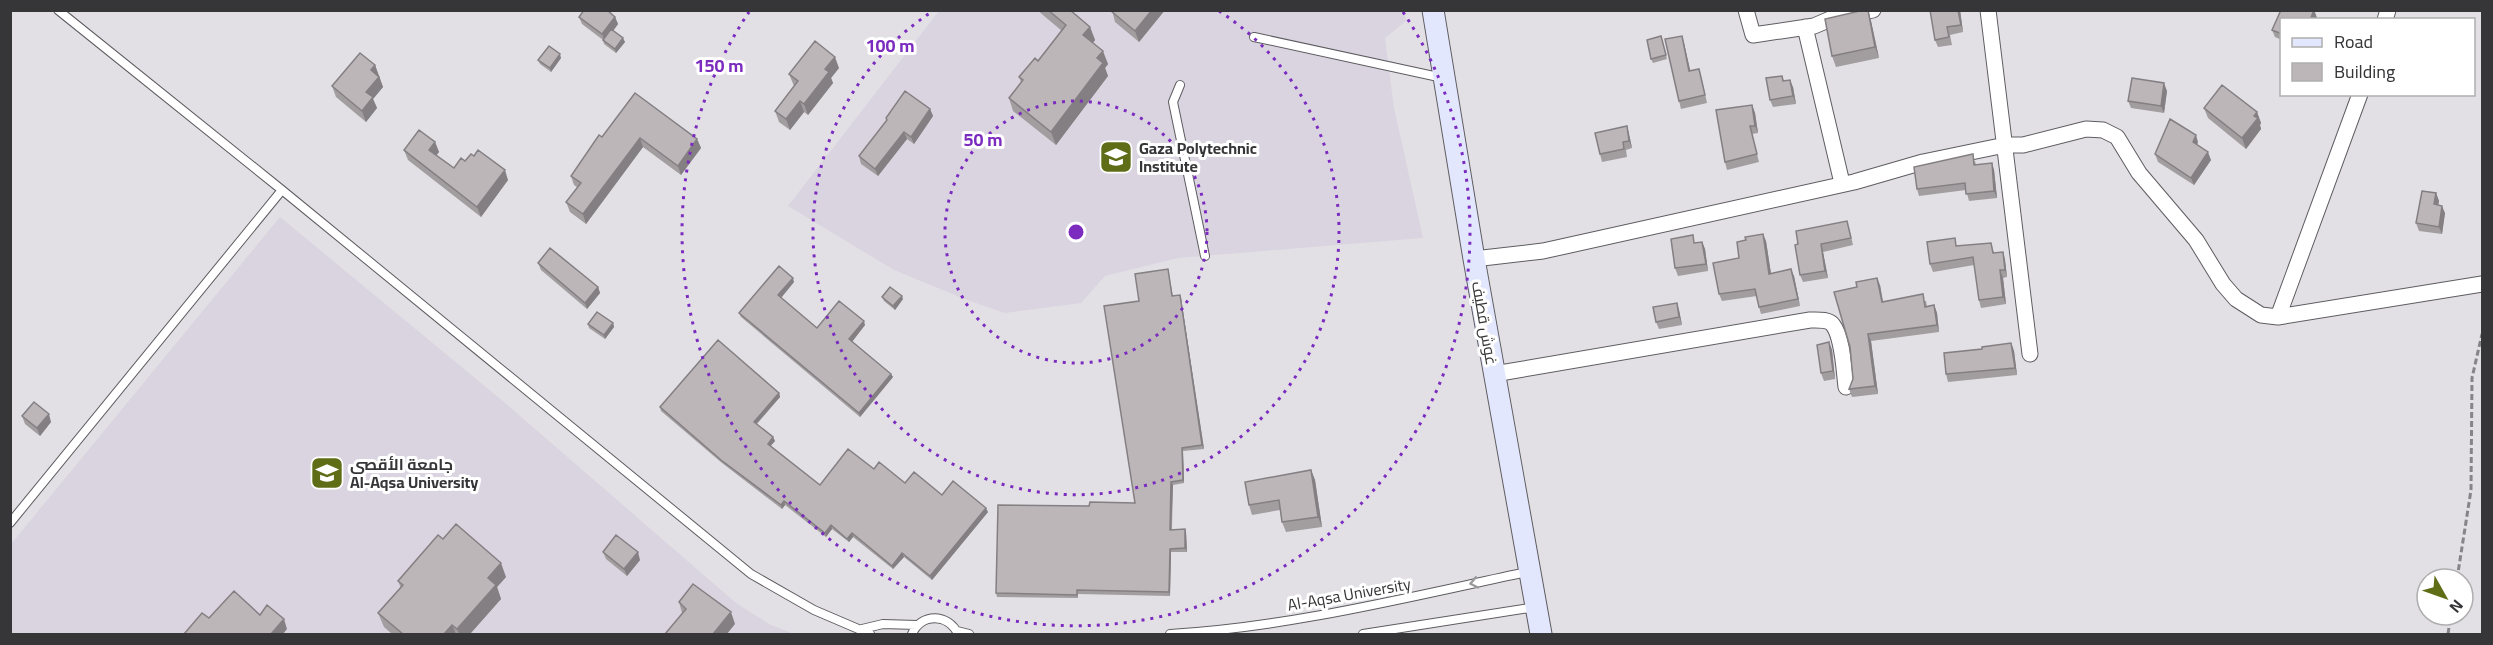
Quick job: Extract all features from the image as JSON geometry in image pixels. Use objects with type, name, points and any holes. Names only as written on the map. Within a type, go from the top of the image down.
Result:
[{"type":"main road","name":"غوش قطيف","points":[[1433,10],[1474,259],[1541,634]]},
{"type":"street","points":[[1746,10],[1753,35],[1805,27],[1833,14],[1873,10]]},
{"type":"street","points":[[1988,10],[2030,354]]},
{"type":"street","points":[[1805,27],[1842,183]]},
{"type":"street","points":[[2278,317],[2359,96]]},
{"type":"street","points":[[1474,259],[1543,251],[1842,183],[1923,162],[2005,145],[2023,145],[2086,129],[2109,131],[2117,137],[2139,173],[2196,240],[2223,284],[2236,299],[2261,315],[2278,317],[2482,284]]},
{"type":"street","points":[[1494,374],[1810,320],[1828,322],[1833,325],[1839,343],[1846,387]]},
{"type":"lane","points":[[58,10],[282,189],[751,574],[814,610],[870,634]]},
{"type":"lane","points":[[1254,37],[1444,79]]},
{"type":"lane","points":[[1180,85],[1173,102],[1205,256]]},
{"type":"lane","points":[[10,523],[282,189]]},
{"type":"lane","name":"Al-Aqsa University","points":[[1170,634],[1206,632],[1365,607],[1531,571]]},
{"type":"lane","points":[[1363,634],[1537,607]]},
{"type":"lane","points":[[912,634],[917,625],[939,618],[952,625],[957,633],[969,634]]},
{"type":"lane","points":[[862,629],[883,624],[917,625]]},
{"type":"path","points":[[2459,567],[2471,490],[2472,378],[2482,334]]},
{"type":"shaded area","name":"Gaza Polytechnic Institute","points":[[939,11],[1404,11],[1406,21],[1385,38],[1394,108],[1423,238],[1178,258],[1105,276],[1081,303],[1005,313],[894,270],[788,206]]},
{"type":"shaded area","name":"جامعة الأقصى Al-Aqsa University","points":[[280,217],[504,402],[736,603],[769,624],[794,634],[11,634],[11,544]]},
{"type":"building","points":[[584,10],[607,10],[615,17],[602,34],[579,17]]},
{"type":"building","points":[[1048,10],[1070,10],[1090,27],[1083,35],[1103,51],[1097,58],[1103,63],[1051,132],[1009,98],[1023,80],[1019,77],[1035,58],[1038,61],[1066,25]]},
{"type":"building","points":[[1112,10],[1152,10],[1135,31]]},
{"type":"building","points":[[1868,10],[1875,47],[1832,56],[1825,19]]},
{"type":"building","points":[[1930,10],[1958,10],[1961,25],[1947,27],[1949,37],[1935,40]]},
{"type":"building","points":[[2281,10],[2314,10],[2311,18],[2280,18],[2280,33],[2272,30]]},
{"type":"building","points":[[611,29],[623,38],[615,49],[603,40]]},
{"type":"building","points":[[1661,36],[1666,55],[1651,59],[1647,40]]},
{"type":"building","points":[[1682,36],[1689,71],[1699,69],[1705,95],[1679,101],[1665,39]]},
{"type":"building","points":[[815,41],[835,57],[825,69],[829,72],[804,104],[800,101],[786,119],[775,111],[798,81],[789,74]]},
{"type":"building","points":[[549,46],[560,54],[550,68],[538,60]]},
{"type":"building","points":[[360,53],[375,65],[371,70],[379,77],[366,92],[373,97],[362,111],[332,86]]},
{"type":"building","points":[[1782,76],[1783,81],[1790,80],[1793,96],[1770,100],[1766,78]]},
{"type":"building","points":[[2132,78],[2164,83],[2161,106],[2128,101]]},
{"type":"building","points":[[2222,85],[2257,112],[2254,116],[2258,118],[2242,138],[2204,108]]},
{"type":"building","points":[[905,91],[930,109],[911,137],[904,132],[875,169],[859,156],[887,120],[886,118]]},
{"type":"building","points":[[635,93],[697,139],[678,166],[640,138],[583,214],[566,202],[581,183],[571,176],[599,135],[602,137]]},
{"type":"building","points":[[1752,105],[1755,126],[1750,126],[1757,154],[1725,162],[1716,110]]},
{"type":"building","points":[[2170,119],[2196,135],[2193,142],[2208,152],[2191,178],[2155,154]]},
{"type":"building","points":[[1627,126],[1629,141],[1623,142],[1624,149],[1600,154],[1595,133]]},
{"type":"building","points":[[419,130],[435,142],[429,150],[454,168],[461,158],[465,161],[471,154],[474,156],[478,150],[505,170],[477,207],[404,150]]},
{"type":"building","points":[[1973,154],[1974,165],[1992,163],[1994,191],[1966,194],[1965,183],[1917,189],[1914,167]]},
{"type":"building","points":[[2422,191],[2436,193],[2434,204],[2442,206],[2439,227],[2416,223]]},
{"type":"building","points":[[1847,221],[1851,238],[1821,244],[1825,271],[1800,275],[1795,245],[1798,244],[1796,231]]},
{"type":"building","points":[[1763,234],[1769,274],[1791,269],[1798,299],[1759,307],[1755,289],[1719,294],[1713,263],[1739,258],[1737,242],[1746,240],[1745,237]]},
{"type":"building","points":[[1693,235],[1694,243],[1702,242],[1706,264],[1675,268],[1671,239]]},
{"type":"building","points":[[1955,238],[1956,246],[1991,243],[1993,253],[2003,252],[2005,270],[2000,270],[2003,297],[1979,300],[1973,257],[1930,264],[1927,242]]},
{"type":"building","points":[[550,248],[598,287],[585,303],[538,263]]},
{"type":"building","points":[[779,266],[793,278],[778,295],[817,328],[839,301],[864,321],[849,339],[891,374],[859,413],[739,313]]},
{"type":"building","points":[[1168,269],[1172,296],[1180,295],[1202,445],[1182,448],[1183,480],[1171,482],[1170,530],[1185,529],[1185,548],[1170,549],[1169,592],[1077,590],[1077,595],[996,593],[998,505],[1089,506],[1090,502],[1135,503],[1104,306],[1139,301],[1135,274]]},
{"type":"building","points":[[1877,278],[1882,302],[1923,294],[1925,307],[1934,305],[1937,325],[1868,334],[1875,386],[1849,389],[1853,379],[1850,347],[1834,292],[1857,287],[1856,282]]},
{"type":"building","points":[[890,287],[902,296],[893,306],[882,297]]},
{"type":"building","points":[[1677,303],[1679,317],[1656,322],[1653,307]]},
{"type":"building","points":[[597,312],[613,323],[604,335],[588,324]]},
{"type":"building","points":[[718,340],[779,393],[754,422],[773,437],[768,444],[820,485],[848,449],[874,469],[879,462],[905,483],[914,472],[942,495],[953,481],[986,508],[930,576],[902,553],[892,566],[852,533],[847,539],[831,525],[825,533],[784,501],[781,505],[721,460],[660,407]]},
{"type":"building","points":[[1829,342],[1833,371],[1821,373],[1817,345]]},
{"type":"building","points":[[2011,343],[2015,368],[1946,374],[1944,353]]},
{"type":"building","points":[[34,402],[49,414],[37,428],[22,416]]},
{"type":"building","points":[[1311,470],[1318,517],[1282,522],[1279,500],[1249,505],[1245,482]]},
{"type":"building","points":[[456,524],[501,563],[488,578],[496,585],[457,629],[452,625],[444,634],[403,634],[378,613],[403,585],[398,581],[438,535],[443,539]]},
{"type":"building","points":[[616,535],[638,552],[624,569],[603,552]]},
{"type":"building","points":[[693,584],[731,612],[713,634],[665,634],[686,609],[679,602]]},
{"type":"building","points":[[234,591],[260,615],[267,605],[284,619],[271,634],[184,634],[202,613],[209,618]]},
{"type":"place","name":"Gaza Polytechnic Institute","points":[[1116,157]]},
{"type":"place","name":"جامعة الأقصى Al-Aqsa University","points":[[327,473]]}]
